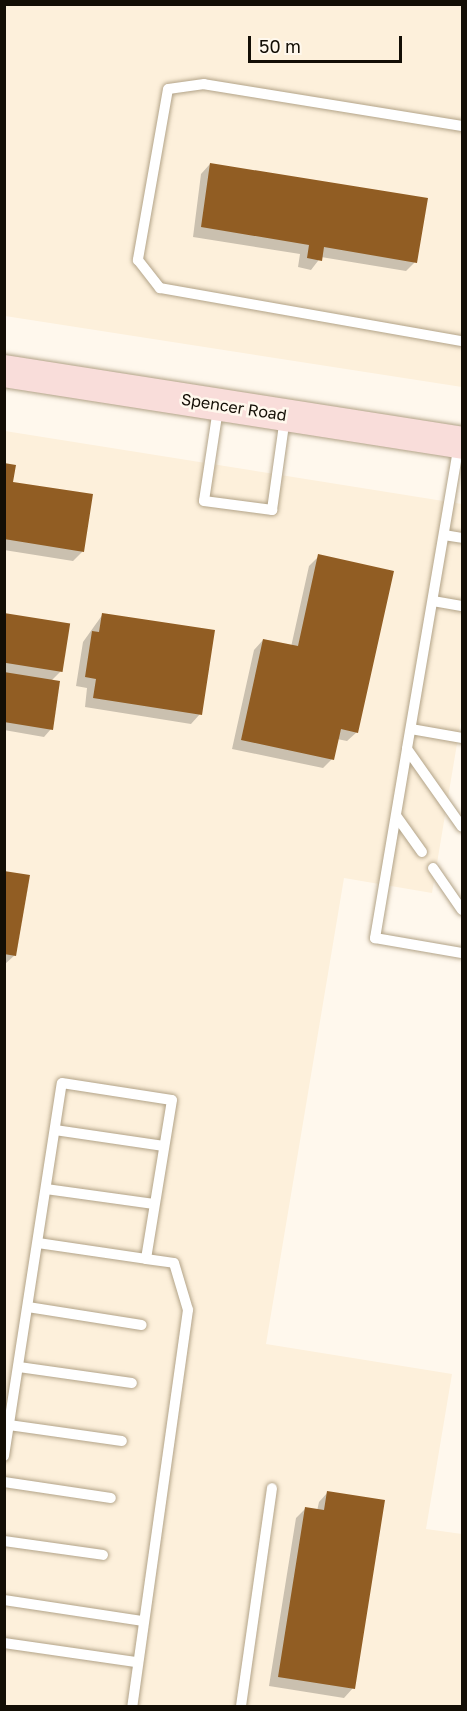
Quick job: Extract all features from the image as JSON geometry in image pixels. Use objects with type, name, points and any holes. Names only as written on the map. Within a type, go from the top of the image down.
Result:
[{"type":"main road","name":"Spencer Road","points":[[4,371],[461,443]]},
{"type":"lane","points":[[462,126],[204,84],[168,89],[138,260],[160,288],[462,341]]},
{"type":"lane","points":[[219,405],[204,501],[272,510],[286,415]]},
{"type":"lane","points":[[461,443],[375,938],[462,953]]},
{"type":"lane","points":[[444,535],[462,538]]},
{"type":"lane","points":[[433,601],[462,606]]},
{"type":"lane","points":[[411,729],[462,738]]},
{"type":"lane","points":[[407,749],[462,827]]},
{"type":"lane","points":[[397,817],[422,852]]},
{"type":"lane","points":[[433,868],[462,910]]},
{"type":"lane","points":[[4,1456],[62,1083],[172,1100],[146,1259]]},
{"type":"lane","points":[[55,1130],[164,1146]]},
{"type":"lane","points":[[46,1189],[154,1204]]},
{"type":"lane","points":[[38,1243],[174,1263],[188,1310],[136,1662],[133,1702]]},
{"type":"lane","points":[[28,1307],[142,1324]]},
{"type":"lane","points":[[19,1367],[132,1383]]},
{"type":"lane","points":[[9,1425],[122,1441]]},
{"type":"lane","points":[[4,1482],[111,1498]]},
{"type":"lane","points":[[241,1707],[272,1488]]},
{"type":"lane","points":[[4,1540],[103,1555]]},
{"type":"lane","points":[[4,1600],[143,1621]]},
{"type":"lane","points":[[4,1643],[136,1662]]},
{"type":"shaded area","points":[[4,5],[462,5],[462,387],[5,316]]},
{"type":"shaded area","points":[[5,431],[462,504],[462,714],[432,893],[344,878],[266,1344],[452,1374],[426,1529],[462,1534],[462,1706],[5,1706]]},
{"type":"building","points":[[210,163],[428,198],[417,263],[324,247],[322,261],[307,258],[309,245],[201,227]]},
{"type":"building","points":[[4,463],[16,465],[13,482],[93,494],[84,552],[4,539]]},
{"type":"building","points":[[318,554],[394,571],[358,733],[341,729],[334,760],[241,740],[263,639],[298,646]]},
{"type":"building","points":[[4,613],[70,623],[63,672],[4,663]]},
{"type":"building","points":[[102,613],[215,630],[202,715],[93,698],[96,679],[85,677],[92,631],[99,632]]},
{"type":"building","points":[[4,672],[60,681],[53,730],[4,722]]},
{"type":"building","points":[[4,871],[30,875],[16,956],[4,954]]},
{"type":"building","points":[[327,1491],[385,1500],[355,1689],[278,1677],[305,1507],[324,1510]]}]
